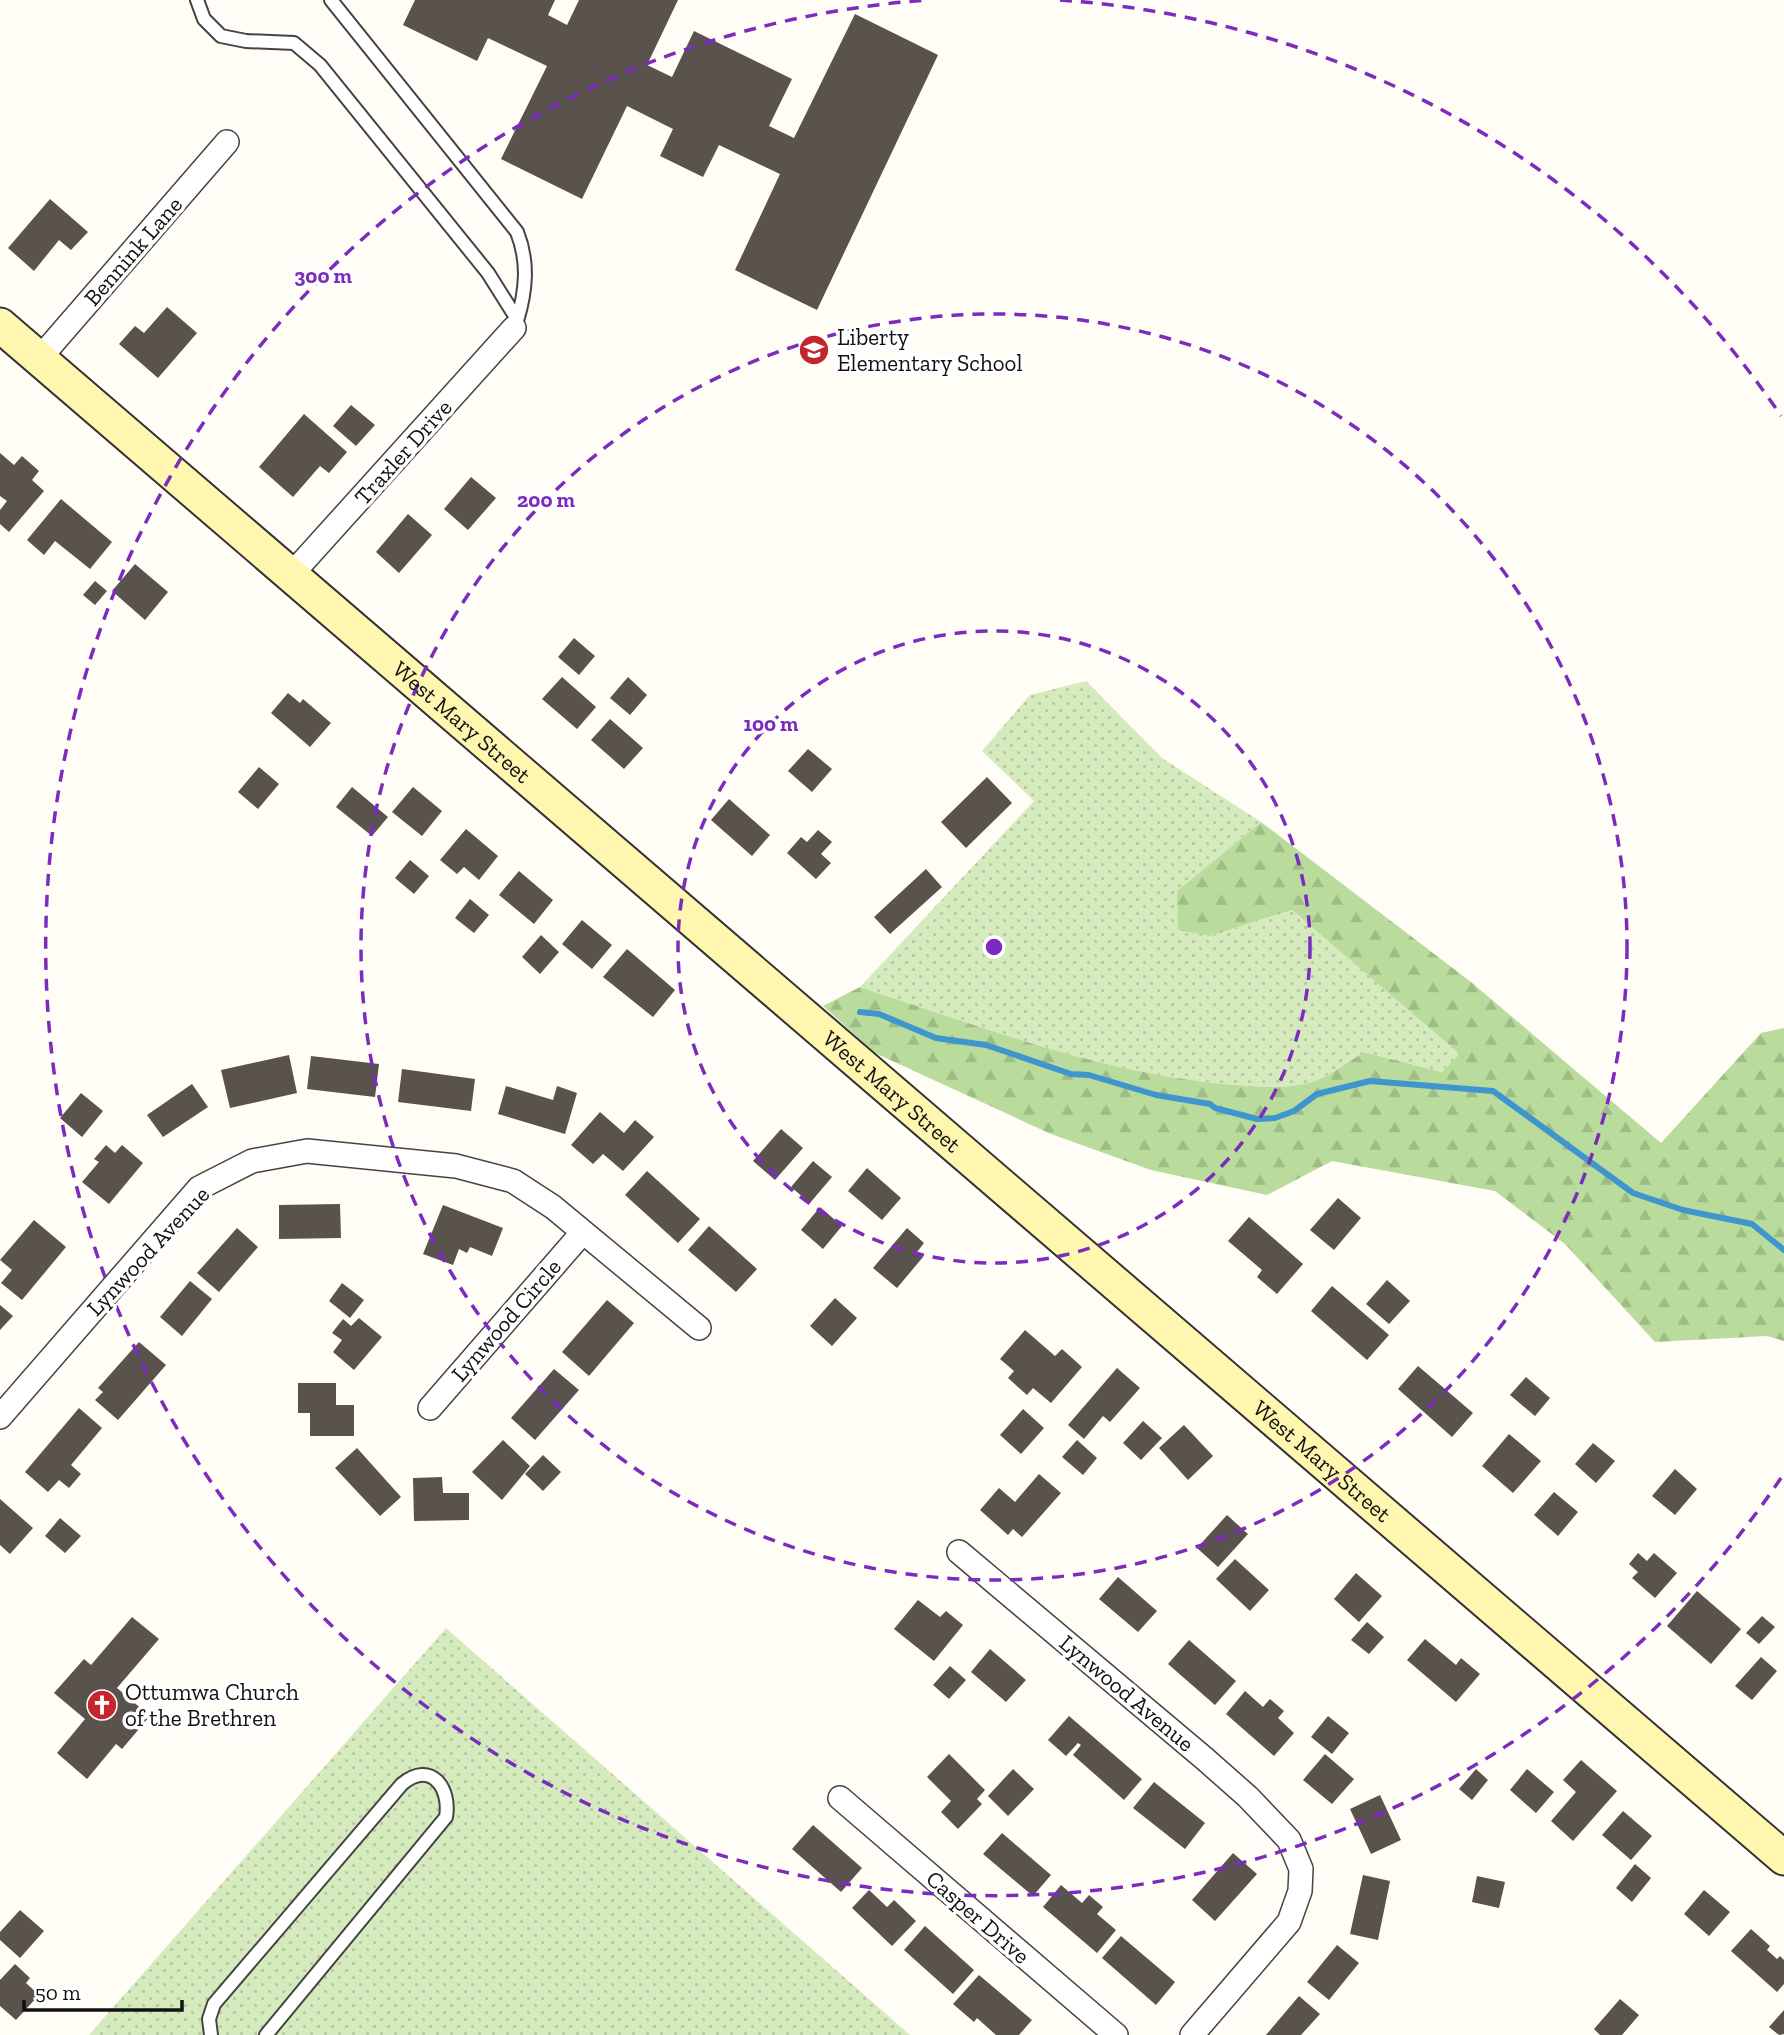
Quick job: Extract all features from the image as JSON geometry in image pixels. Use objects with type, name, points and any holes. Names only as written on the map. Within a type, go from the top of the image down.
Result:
[{"type":"main road","name":"West Mary Street","points":[[0,325],[1784,1858]]},
{"type":"street","name":"Bennink Lane","points":[[39,359],[228,142]]},
{"type":"street","name":"Traxler Drive","points":[[291,575],[516,324]]},
{"type":"street","name":"Lynwood Avenue","points":[[0,1417],[199,1188],[252,1161],[307,1151],[456,1166],[513,1181],[553,1206],[699,1328]]},
{"type":"street","name":"Lynwood Circle","points":[[430,1408],[583,1232]]},
{"type":"street","name":"Lynwood Avenue","points":[[959,1552],[1202,1756],[1248,1797],[1289,1840],[1301,1869],[1300,1891],[1289,1922],[1192,2035]]},
{"type":"street","name":"Casper Drive","points":[[840,1798],[1116,2035]]},
{"type":"lane","points":[[197,0],[204,19],[220,36],[246,41],[294,43],[320,65],[488,273],[516,324]]},
{"type":"lane","points":[[331,0],[517,232],[524,249],[526,282],[516,324]]},
{"type":"lane","points":[[211,2035],[209,2019],[214,2004],[402,1784],[413,1775],[428,1775],[444,1788],[448,1802],[446,1817],[267,2035]]},
{"type":"green space","points":[[1086,681],[1162,758],[1261,822],[1177,891],[1210,936],[1292,910],[1461,1054],[1442,1072],[1365,1052],[1330,1074],[1309,1083],[1278,1087],[1224,1084],[1177,1078],[1085,1058],[995,1032],[860,987],[1034,801],[982,751],[1030,695]]},
{"type":"green space","points":[[1261,822],[1471,982],[1661,1143],[1761,1033],[1784,1028],[1784,1341],[1767,1336],[1655,1342],[1565,1244],[1495,1191],[1332,1161],[1267,1195],[1151,1170],[1051,1134],[875,1053],[823,1006],[860,987],[995,1032],[1085,1058],[1177,1078],[1224,1084],[1278,1087],[1309,1083],[1330,1074],[1364,1052],[1442,1072],[1460,1054],[1292,910],[1210,936],[1178,930],[1177,891]]},
{"type":"green space","points":[[446,1628],[910,2035],[89,2035]]},
{"type":"building","name":"Liberty Elementary School","points":[[415,0],[555,0],[548,15],[567,25],[579,0],[678,0],[647,65],[672,77],[694,31],[792,79],[769,126],[794,138],[855,14],[938,55],[817,310],[735,270],[780,174],[719,145],[703,177],[660,156],[673,129],[627,106],[582,199],[501,159],[547,66],[488,38],[477,61],[403,25]]},
{"type":"building","points":[[50,199],[88,232],[71,250],[59,240],[34,271],[8,248]]},
{"type":"building","points":[[167,307],[197,333],[158,378],[119,344],[135,326],[144,333]]},
{"type":"building","points":[[351,405],[375,425],[356,446],[333,426]]},
{"type":"building","points":[[304,414],[347,452],[329,473],[320,466],[293,497],[259,467]]},
{"type":"building","points":[[0,453],[14,465],[22,456],[39,471],[32,480],[44,491],[9,532],[0,524],[0,510],[7,501],[0,496]]},
{"type":"building","points":[[471,477],[496,498],[468,530],[444,509]]},
{"type":"building","points":[[61,499],[112,542],[90,569],[55,541],[44,555],[27,540]]},
{"type":"building","points":[[408,514],[432,535],[399,573],[376,552]]},
{"type":"building","points":[[135,564],[168,592],[145,620],[112,591]]},
{"type":"building","points":[[95,581],[107,591],[95,605],[83,595]]},
{"type":"building","points":[[574,638],[595,656],[579,675],[558,657]]},
{"type":"building","points":[[562,677],[596,707],[577,729],[542,699]]},
{"type":"building","points":[[628,677],[647,695],[630,715],[610,698]]},
{"type":"building","points":[[288,693],[300,703],[303,699],[331,723],[310,747],[271,713]]},
{"type":"building","points":[[610,719],[643,748],[624,769],[591,740]]},
{"type":"building","points":[[808,749],[832,769],[812,792],[788,771]]},
{"type":"building","points":[[259,767],[279,784],[258,809],[238,792]]},
{"type":"building","points":[[987,777],[1012,803],[966,848],[941,822]]},
{"type":"building","points":[[352,787],[388,817],[372,836],[336,807]]},
{"type":"building","points":[[413,787],[442,811],[422,836],[392,812]]},
{"type":"building","points":[[729,799],[770,835],[752,856],[711,820]]},
{"type":"building","points":[[466,829],[498,856],[479,880],[464,867],[457,874],[440,860]]},
{"type":"building","points":[[818,830],[832,842],[821,854],[831,863],[816,879],[787,853],[801,837],[807,842]]},
{"type":"building","points":[[410,860],[429,876],[414,894],[395,878]]},
{"type":"building","points":[[926,869],[942,887],[890,934],[874,917]]},
{"type":"building","points":[[519,871],[553,900],[534,924],[499,895]]},
{"type":"building","points":[[470,899],[489,915],[474,933],[455,918]]},
{"type":"building","points":[[582,920],[612,945],[592,969],[562,944]]},
{"type":"building","points":[[541,935],[559,952],[540,974],[522,957]]},
{"type":"building","points":[[627,949],[675,990],[653,1017],[603,977]]},
{"type":"building","points":[[289,1055],[297,1093],[230,1108],[221,1070]]},
{"type":"building","points":[[311,1056],[379,1064],[375,1097],[307,1089]]},
{"type":"building","points":[[402,1069],[475,1079],[471,1111],[398,1102]]},
{"type":"building","points":[[192,1084],[208,1107],[163,1137],[147,1115]]},
{"type":"building","points":[[506,1086],[553,1100],[557,1086],[577,1093],[565,1134],[498,1114]]},
{"type":"building","points":[[81,1093],[103,1111],[82,1137],[60,1118]]},
{"type":"building","points":[[600,1112],[624,1133],[635,1120],[654,1137],[623,1171],[603,1154],[593,1164],[571,1145]]},
{"type":"building","points":[[781,1129],[803,1148],[775,1180],[753,1161]]},
{"type":"building","points":[[106,1145],[115,1153],[122,1145],[143,1163],[109,1204],[82,1182],[99,1162],[94,1159]]},
{"type":"building","points":[[813,1161],[832,1177],[810,1203],[791,1187]]},
{"type":"building","points":[[867,1168],[901,1198],[882,1220],[848,1191]]},
{"type":"building","points":[[647,1171],[700,1219],[678,1243],[625,1195]]},
{"type":"building","points":[[1338,1198],[1361,1218],[1334,1250],[1310,1230]]},
{"type":"building","points":[[340,1204],[341,1238],[279,1239],[279,1205]]},
{"type":"building","points":[[443,1205],[503,1228],[492,1256],[470,1247],[467,1253],[459,1249],[453,1265],[423,1254]]},
{"type":"building","points":[[820,1207],[842,1226],[823,1249],[801,1230]]},
{"type":"building","points":[[1249,1217],[1303,1264],[1277,1294],[1257,1277],[1262,1270],[1228,1241]]},
{"type":"building","points":[[34,1220],[66,1247],[22,1300],[1,1283],[12,1270],[0,1260]]},
{"type":"building","points":[[709,1226],[757,1269],[736,1292],[688,1250]]},
{"type":"building","points":[[237,1228],[258,1247],[219,1292],[197,1273]]},
{"type":"building","points":[[907,1228],[924,1243],[917,1252],[923,1257],[897,1288],[873,1268]]},
{"type":"building","points":[[1387,1280],[1410,1301],[1389,1324],[1366,1304]]},
{"type":"building","points":[[190,1281],[212,1299],[182,1336],[160,1317]]},
{"type":"building","points":[[342,1283],[364,1300],[350,1318],[329,1301]]},
{"type":"building","points":[[1332,1286],[1389,1335],[1367,1360],[1311,1311]]},
{"type":"building","points":[[835,1298],[857,1318],[832,1346],[810,1326]]},
{"type":"building","points":[[607,1300],[634,1323],[589,1376],[562,1352]]},
{"type":"building","points":[[0,1305],[13,1316],[0,1330]]},
{"type":"building","points":[[359,1318],[382,1337],[354,1370],[333,1352],[342,1340],[332,1333],[343,1319],[351,1326]]},
{"type":"building","points":[[1025,1330],[1055,1356],[1062,1349],[1082,1367],[1051,1403],[1033,1388],[1027,1395],[1008,1378],[1014,1371],[1000,1359]]},
{"type":"building","points":[[139,1342],[166,1365],[118,1420],[95,1400],[103,1392],[98,1388]]},
{"type":"building","points":[[1418,1366],[1473,1413],[1452,1437],[1398,1389]]},
{"type":"building","points":[[1117,1368],[1140,1388],[1110,1422],[1103,1416],[1084,1439],[1068,1425]]},
{"type":"building","points":[[554,1369],[579,1390],[535,1440],[511,1418]]},
{"type":"building","points":[[1526,1377],[1550,1398],[1535,1416],[1510,1395]]},
{"type":"building","points":[[298,1383],[336,1383],[336,1405],[354,1405],[354,1436],[310,1436],[310,1413],[298,1413]]},
{"type":"building","points":[[79,1408],[102,1428],[71,1465],[81,1474],[69,1488],[59,1480],[48,1492],[25,1472]]},
{"type":"building","points":[[1023,1409],[1044,1428],[1021,1454],[1000,1435]]},
{"type":"building","points":[[1143,1421],[1162,1438],[1141,1460],[1123,1443]]},
{"type":"building","points":[[1184,1425],[1213,1456],[1188,1480],[1159,1448]]},
{"type":"building","points":[[1509,1434],[1541,1461],[1513,1493],[1482,1466]]},
{"type":"building","points":[[503,1440],[530,1466],[502,1500],[472,1472]]},
{"type":"building","points":[[1077,1440],[1097,1458],[1083,1475],[1062,1457]]},
{"type":"building","points":[[1593,1443],[1615,1461],[1596,1483],[1575,1464]]},
{"type":"building","points":[[357,1448],[401,1497],[380,1516],[335,1468]]},
{"type":"building","points":[[543,1455],[561,1472],[543,1491],[525,1474]]},
{"type":"building","points":[[1675,1469],[1697,1489],[1675,1515],[1652,1496]]},
{"type":"building","points":[[1039,1474],[1061,1493],[1022,1537],[1013,1529],[1008,1535],[980,1510],[999,1488],[1015,1502]]},
{"type":"building","points":[[442,1477],[443,1493],[469,1493],[469,1520],[414,1521],[413,1478]]},
{"type":"building","points":[[1554,1492],[1578,1512],[1558,1536],[1534,1515]]},
{"type":"building","points":[[0,1499],[33,1528],[10,1554],[0,1545]]},
{"type":"building","points":[[1227,1515],[1248,1534],[1218,1567],[1197,1548]]},
{"type":"building","points":[[60,1518],[81,1536],[65,1553],[45,1536]]},
{"type":"building","points":[[1638,1553],[1647,1561],[1654,1553],[1677,1573],[1655,1598],[1632,1578],[1638,1572],[1629,1564]]},
{"type":"building","points":[[1235,1559],[1269,1590],[1250,1611],[1216,1579]]},
{"type":"building","points":[[1356,1573],[1382,1596],[1359,1622],[1334,1599]]},
{"type":"building","points":[[1118,1577],[1157,1611],[1138,1632],[1099,1599]]},
{"type":"building","points":[[1697,1591],[1741,1629],[1711,1664],[1667,1626]]},
{"type":"building","points":[[918,1600],[940,1617],[946,1611],[963,1625],[934,1661],[894,1629]]},
{"type":"building","points":[[1762,1616],[1775,1627],[1759,1644],[1746,1633]]},
{"type":"building","name":"Ottumwa Church of the Brethren","points":[[132,1617],[159,1639],[117,1688],[150,1716],[122,1749],[116,1744],[87,1779],[57,1753],[85,1719],[54,1693],[84,1659],[91,1665]]},
{"type":"building","points":[[1367,1622],[1384,1637],[1369,1654],[1351,1640]]},
{"type":"building","points":[[1425,1639],[1456,1665],[1461,1658],[1480,1674],[1456,1702],[1407,1660]]},
{"type":"building","points":[[1189,1640],[1236,1681],[1215,1705],[1168,1664]]},
{"type":"building","points":[[990,1649],[1026,1680],[1006,1702],[971,1672]]},
{"type":"building","points":[[1761,1657],[1777,1671],[1752,1700],[1735,1686]]},
{"type":"building","points":[[950,1666],[966,1680],[949,1699],[933,1685]]},
{"type":"building","points":[[1245,1691],[1263,1707],[1270,1699],[1284,1711],[1278,1718],[1294,1733],[1274,1756],[1226,1714]]},
{"type":"building","points":[[1069,1716],[1142,1779],[1124,1800],[1073,1755],[1081,1745],[1078,1743],[1066,1756],[1048,1740]]},
{"type":"building","points":[[1328,1716],[1349,1733],[1332,1754],[1311,1737]]},
{"type":"building","points":[[949,1754],[985,1790],[977,1799],[982,1804],[958,1829],[941,1812],[951,1801],[927,1777]]},
{"type":"building","points":[[1325,1754],[1354,1779],[1332,1804],[1303,1780]]},
{"type":"building","points":[[1581,1760],[1617,1791],[1573,1841],[1551,1821],[1576,1792],[1563,1780]]},
{"type":"building","points":[[1013,1769],[1034,1789],[1008,1816],[988,1796]]},
{"type":"building","points":[[1476,1769],[1488,1780],[1472,1800],[1459,1789]]},
{"type":"building","points":[[1527,1769],[1554,1792],[1536,1813],[1510,1790]]},
{"type":"building","points":[[1154,1782],[1205,1823],[1185,1849],[1133,1808]]},
{"type":"building","points":[[1380,1795],[1401,1840],[1371,1854],[1350,1809]]},
{"type":"building","points":[[1623,1811],[1652,1836],[1631,1860],[1602,1835]]},
{"type":"building","points":[[813,1825],[862,1868],[841,1892],[792,1849]]},
{"type":"building","points":[[1002,1833],[1051,1875],[1033,1896],[983,1854]]},
{"type":"building","points":[[1233,1853],[1257,1874],[1215,1921],[1192,1900]]},
{"type":"building","points":[[1635,1864],[1651,1878],[1632,1902],[1616,1888]]},
{"type":"building","points":[[1363,1875],[1390,1881],[1378,1940],[1350,1934]]},
{"type":"building","points":[[1477,1876],[1505,1882],[1499,1908],[1472,1902]]},
{"type":"building","points":[[1061,1885],[1082,1903],[1089,1895],[1103,1907],[1097,1914],[1116,1930],[1097,1953],[1043,1907]]},
{"type":"building","points":[[869,1890],[887,1907],[894,1900],[916,1921],[892,1946],[852,1908]]},
{"type":"building","points":[[1704,1890],[1730,1912],[1709,1936],[1684,1914]]},
{"type":"building","points":[[20,1910],[44,1931],[20,1958],[0,1940],[0,1932]]},
{"type":"building","points":[[925,1926],[974,1970],[953,1994],[904,1950]]},
{"type":"building","points":[[1751,1929],[1770,1946],[1767,1950],[1777,1959],[1780,1956],[1784,1960],[1784,1984],[1777,1992],[1731,1951]]},
{"type":"building","points":[[1121,1936],[1175,1982],[1156,2005],[1102,1958]]},
{"type":"building","points":[[1337,1945],[1359,1963],[1329,2000],[1307,1982]]},
{"type":"building","points":[[15,1964],[30,1978],[26,1983],[39,1995],[16,2020],[0,2006],[0,1980]]},
{"type":"building","points":[[979,1975],[1032,2020],[1019,2035],[996,2035],[977,2018],[974,2022],[953,2004]]},
{"type":"building","points":[[1299,1996],[1320,2014],[1301,2035],[1266,2035]]},
{"type":"building","points":[[1620,1999],[1639,2015],[1622,2035],[1600,2035],[1594,2029]]},
{"type":"building","points":[[1784,2010],[1784,2034],[1779,2035],[1769,2027]]},
{"type":"waterway","points":[[860,1012],[879,1014],[936,1038],[986,1045],[1071,1074],[1089,1075],[1156,1095],[1210,1104],[1215,1108],[1257,1119],[1275,1118],[1294,1111],[1317,1094],[1370,1081],[1493,1091],[1633,1193],[1683,1210],[1752,1224],[1784,1250]]},
{"type":"place","name":"Liberty Elementary School","points":[[814,350]]},
{"type":"place","name":"Ottumwa Church of the Brethren","points":[[102,1705]]}]
